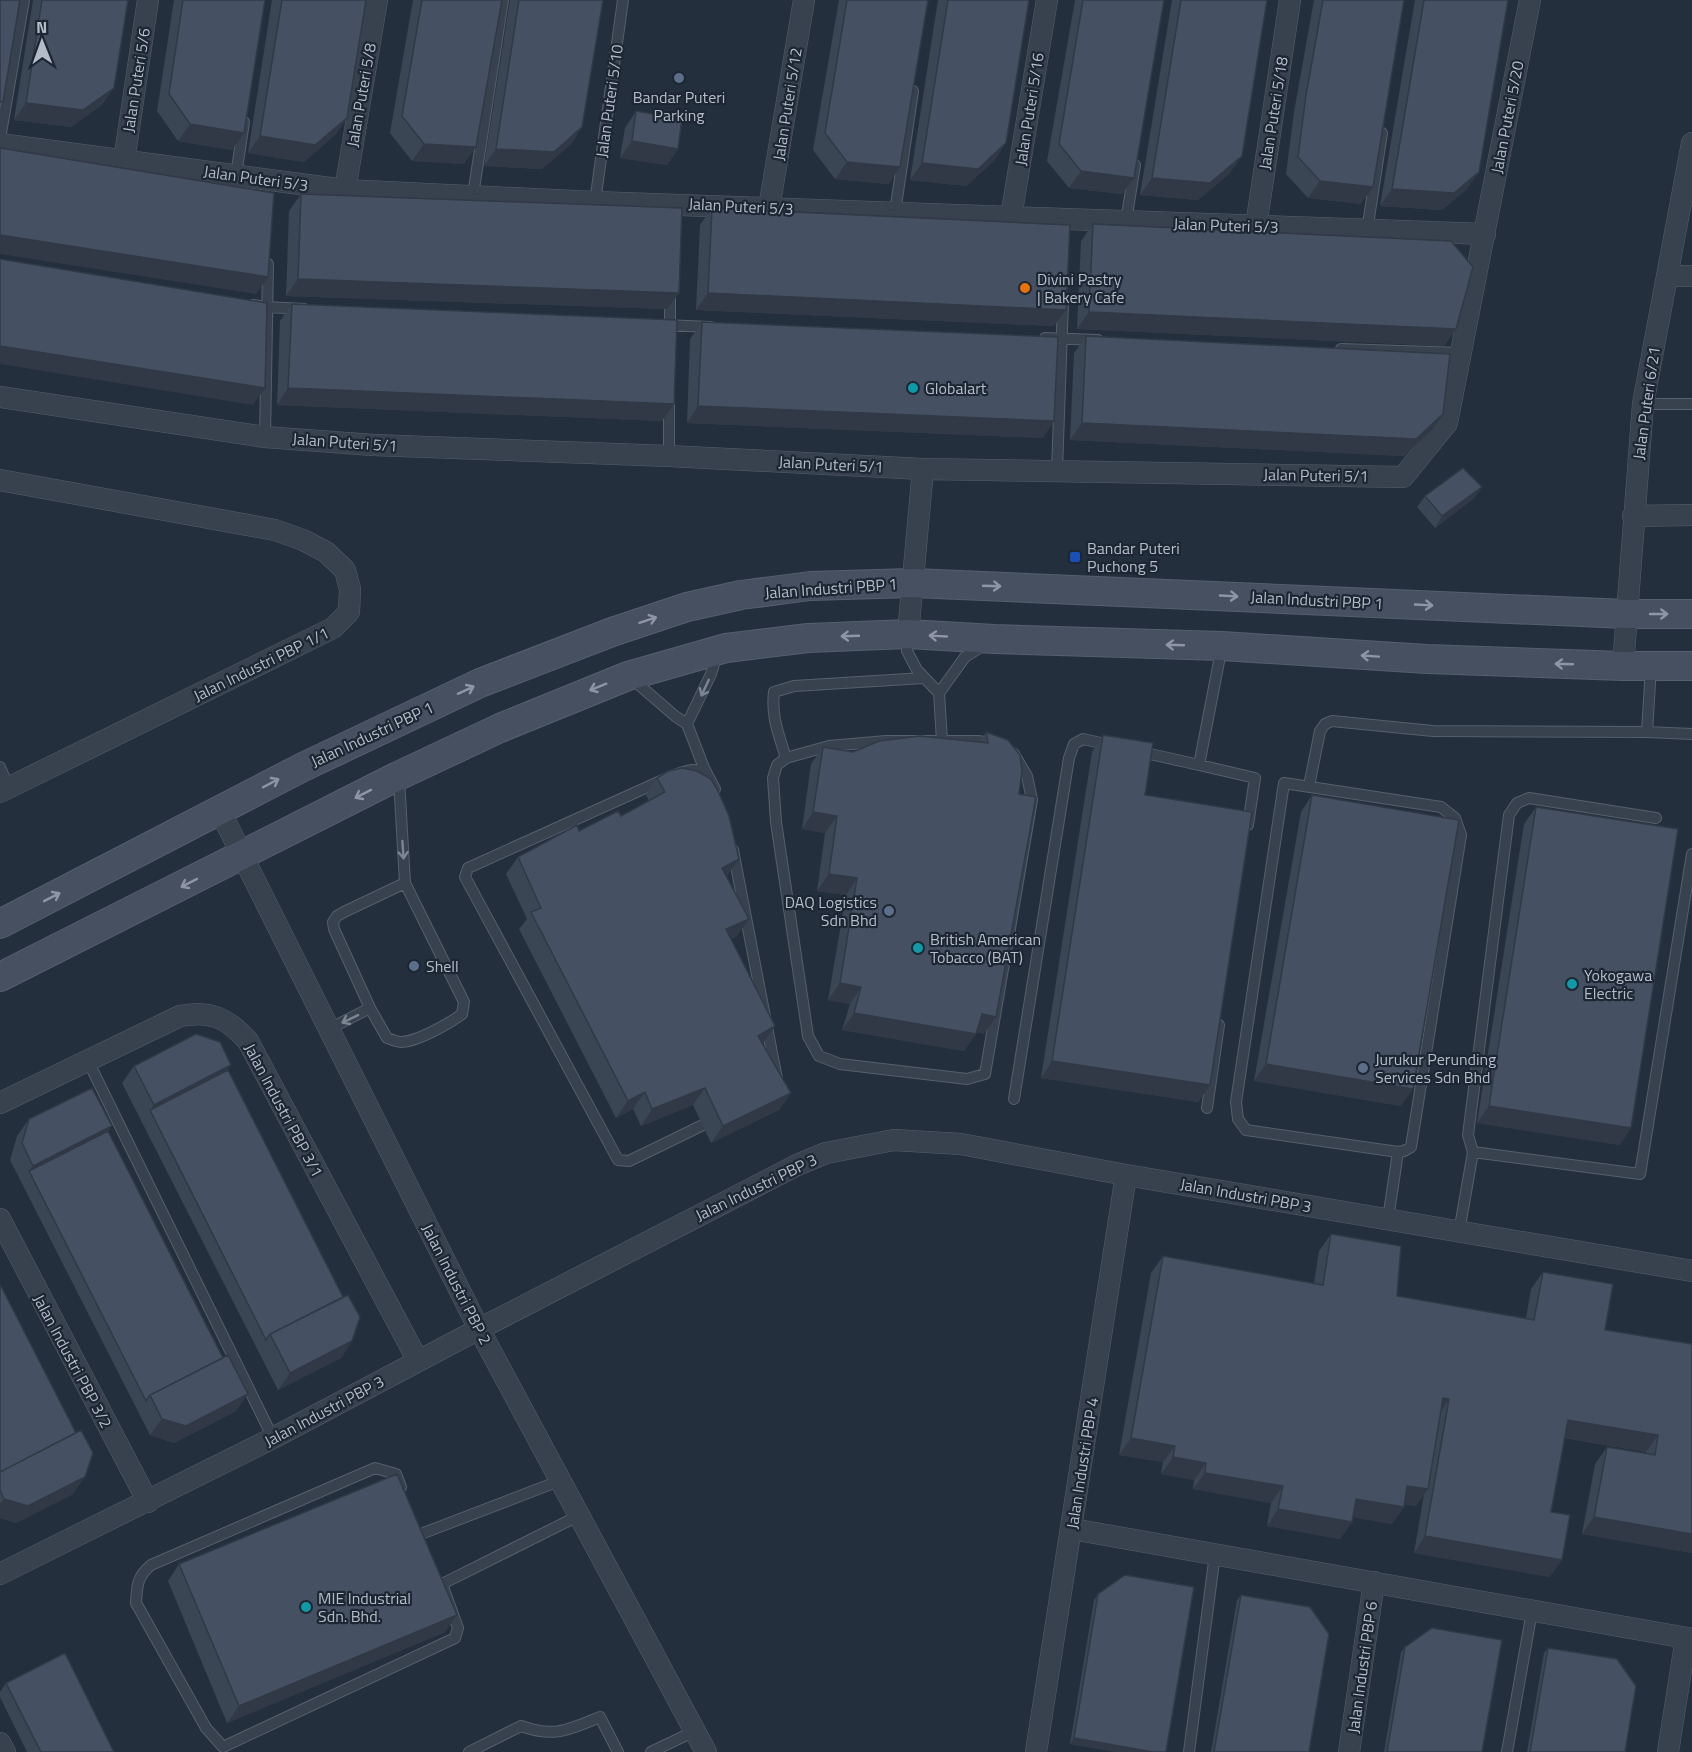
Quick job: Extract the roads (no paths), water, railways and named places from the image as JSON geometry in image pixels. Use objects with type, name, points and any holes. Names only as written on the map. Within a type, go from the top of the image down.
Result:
[{"type":"main road","name":"Jalan Industri PBP 1","points":[[0,924],[303,767],[480,683],[622,628],[687,607],[741,595],[810,586],[913,583],[1626,614],[1692,614]]},
{"type":"main road","points":[[0,977],[398,776],[500,728],[628,676],[726,648],[808,638],[908,634],[1222,646],[1427,659],[1623,666],[1692,666]]},
{"type":"street","name":"Jalan Puteri 5/6","points":[[124,161],[148,0]]},
{"type":"street","name":"Jalan Puteri 5/8","points":[[345,190],[377,0]]},
{"type":"street","name":"Jalan Puteri 5/12","points":[[770,208],[804,0]]},
{"type":"street","name":"Jalan Puteri 5/16","points":[[1011,217],[1047,0]]},
{"type":"street","name":"Jalan Puteri 5/18","points":[[1256,226],[1290,0]]},
{"type":"street","name":"Jalan Puteri 5/20","points":[[1485,234],[1530,0]]},
{"type":"street","name":"Jalan Puteri 6/21","points":[[1623,666],[1642,404],[1690,164],[1692,143]]},
{"type":"street","name":"Jalan Puteri 5/3","points":[[0,144],[236,175],[270,185],[345,190],[595,201],[671,209],[770,208],[1011,217],[1065,225],[1125,221],[1485,234]]},
{"type":"street","name":"Jalan Puteri 5/1","points":[[0,397],[265,437],[373,445],[669,456],[923,469],[1403,477],[1447,423],[1485,234]]},
{"type":"street","points":[[1668,276],[1692,276]]},
{"type":"street","points":[[908,634],[923,469]]},
{"type":"street","name":"Jalan Industri PBP 1/1","points":[[0,480],[275,530],[303,540],[326,552],[345,570],[350,590],[349,612],[333,628],[4,790]]},
{"type":"street","points":[[1633,516],[1692,515]]},
{"type":"street","name":"Jalan Industri PBP 2","points":[[220,811],[478,1329],[706,1752]]},
{"type":"street","name":"Jalan Industri PBP 3/1","points":[[0,1103],[180,1016],[193,1013],[209,1014],[223,1019],[248,1041],[418,1361]]},
{"type":"street","name":"Jalan Industri PBP 3","points":[[0,1574],[273,1438],[478,1329],[797,1165],[826,1153],[894,1140],[961,1144],[1692,1271]]},
{"type":"street","name":"Jalan Industri PBP 4","points":[[1036,1752],[1126,1174]]},
{"type":"street","name":"Jalan Industri PBP 3/2","points":[[0,1219],[148,1502]]},
{"type":"street","points":[[1072,1528],[1689,1639],[1668,1752]]},
{"type":"street","name":"Jalan Industri PBP 6","points":[[1349,1752],[1374,1582]]},
{"type":"street","points":[[0,1743],[5,1752]]},
{"type":"lane","points":[[0,139],[24,0]]},
{"type":"lane","points":[[473,195],[503,0]]},
{"type":"lane","name":"Jalan Puteri 5/10","points":[[595,201],[623,0]]},
{"type":"lane","points":[[895,212],[914,82]]},
{"type":"lane","points":[[236,175],[245,116]]},
{"type":"lane","points":[[1367,231],[1383,127]]},
{"type":"lane","points":[[1125,221],[1137,151]]},
{"type":"lane","points":[[265,437],[268,249]]},
{"type":"lane","points":[[670,281],[670,338]]},
{"type":"lane","points":[[1057,470],[1063,290]]},
{"type":"lane","points":[[244,303],[267,307],[315,309]]},
{"type":"lane","points":[[658,325],[717,327]]},
{"type":"lane","points":[[1038,338],[1109,340]]},
{"type":"lane","points":[[1332,348],[1461,353]]},
{"type":"lane","points":[[669,385],[669,456]]},
{"type":"lane","points":[[1642,404],[1692,404]]},
{"type":"lane","points":[[908,634],[907,651],[917,670],[939,693]]},
{"type":"lane","points":[[942,741],[939,693],[965,657],[994,639]]},
{"type":"lane","points":[[1200,765],[1222,646]]},
{"type":"lane","points":[[687,724],[711,674],[718,651]]},
{"type":"lane","points":[[1647,732],[1651,666]]},
{"type":"lane","points":[[628,676],[687,724],[704,768],[720,798]]},
{"type":"lane","points":[[786,758],[772,708],[774,692],[794,686],[924,678]]},
{"type":"lane","points":[[1309,786],[1320,731],[1325,724],[1332,722],[1433,731],[1692,734]]},
{"type":"lane","points":[[1014,1099],[1069,758],[1074,744],[1083,739],[1118,747]]},
{"type":"lane","points":[[886,741],[942,741],[978,741],[999,744],[1014,754],[1027,777],[1032,800],[985,1074],[967,1079],[840,1064],[819,1056],[808,1036],[776,822],[773,777],[777,765],[786,758],[829,746],[886,741]]},
{"type":"lane","points":[[1130,749],[1255,778],[1246,837]]},
{"type":"lane","points":[[0,767],[4,790]]},
{"type":"lane","points":[[704,768],[674,775],[468,868],[465,877],[618,1161],[629,1161],[704,1125]]},
{"type":"lane","points":[[398,776],[405,883],[464,1002],[462,1014],[452,1022],[422,1036],[400,1042],[387,1038],[370,1008],[334,929],[333,922],[344,912],[405,883]]},
{"type":"lane","points":[[1284,783],[1441,807],[1455,818],[1461,835],[1411,1148],[1398,1152],[1246,1130],[1238,1119],[1236,1102],[1284,783]]},
{"type":"lane","points":[[1459,1232],[1473,1152],[1468,1135],[1509,815],[1517,803],[1529,798],[1656,818]]},
{"type":"lane","points":[[731,842],[777,1080],[768,1090]]},
{"type":"lane","points":[[1473,1152],[1640,1174],[1692,854]]},
{"type":"lane","points":[[329,1029],[370,1008]]},
{"type":"lane","points":[[1207,1108],[1221,1014]]},
{"type":"lane","points":[[88,1061],[273,1438]]},
{"type":"lane","points":[[1388,1219],[1398,1152]]},
{"type":"lane","points":[[404,1494],[396,1474],[375,1468],[151,1565],[141,1573],[136,1603],[206,1728],[223,1747],[455,1638],[458,1628],[440,1579],[578,1516]]},
{"type":"lane","points":[[421,1534],[559,1481]]},
{"type":"lane","points":[[1189,1752],[1215,1554]]},
{"type":"lane","points":[[1507,1752],[1532,1611]]},
{"type":"lane","points":[[469,1752],[521,1726],[538,1732],[563,1732],[600,1717],[618,1752]]},
{"type":"lane","points":[[651,1752],[695,1731]]},
{"type":"place","name":"Bandar Puteri Parking","points":[[679,78]]},
{"type":"place","name":"Divini Pastry | Bakery Cafe","points":[[1025,288]]},
{"type":"place","name":"Globalart","points":[[913,388]]},
{"type":"place","name":"Bandar Puteri Puchong 5","points":[[1075,557]]},
{"type":"place","name":"DAQ Logistics Sdn Bhd","points":[[889,911]]},
{"type":"place","name":"British American Tobacco (BAT)","points":[[918,948]]},
{"type":"place","name":"Shell","points":[[414,966]]},
{"type":"place","name":"Yokogawa Electric","points":[[1572,984]]},
{"type":"place","name":"Jurukur Perunding Services Sdn Bhd","points":[[1363,1068]]},
{"type":"place","name":"MIE Industrial Sdn. Bhd.","points":[[306,1607]]}]
